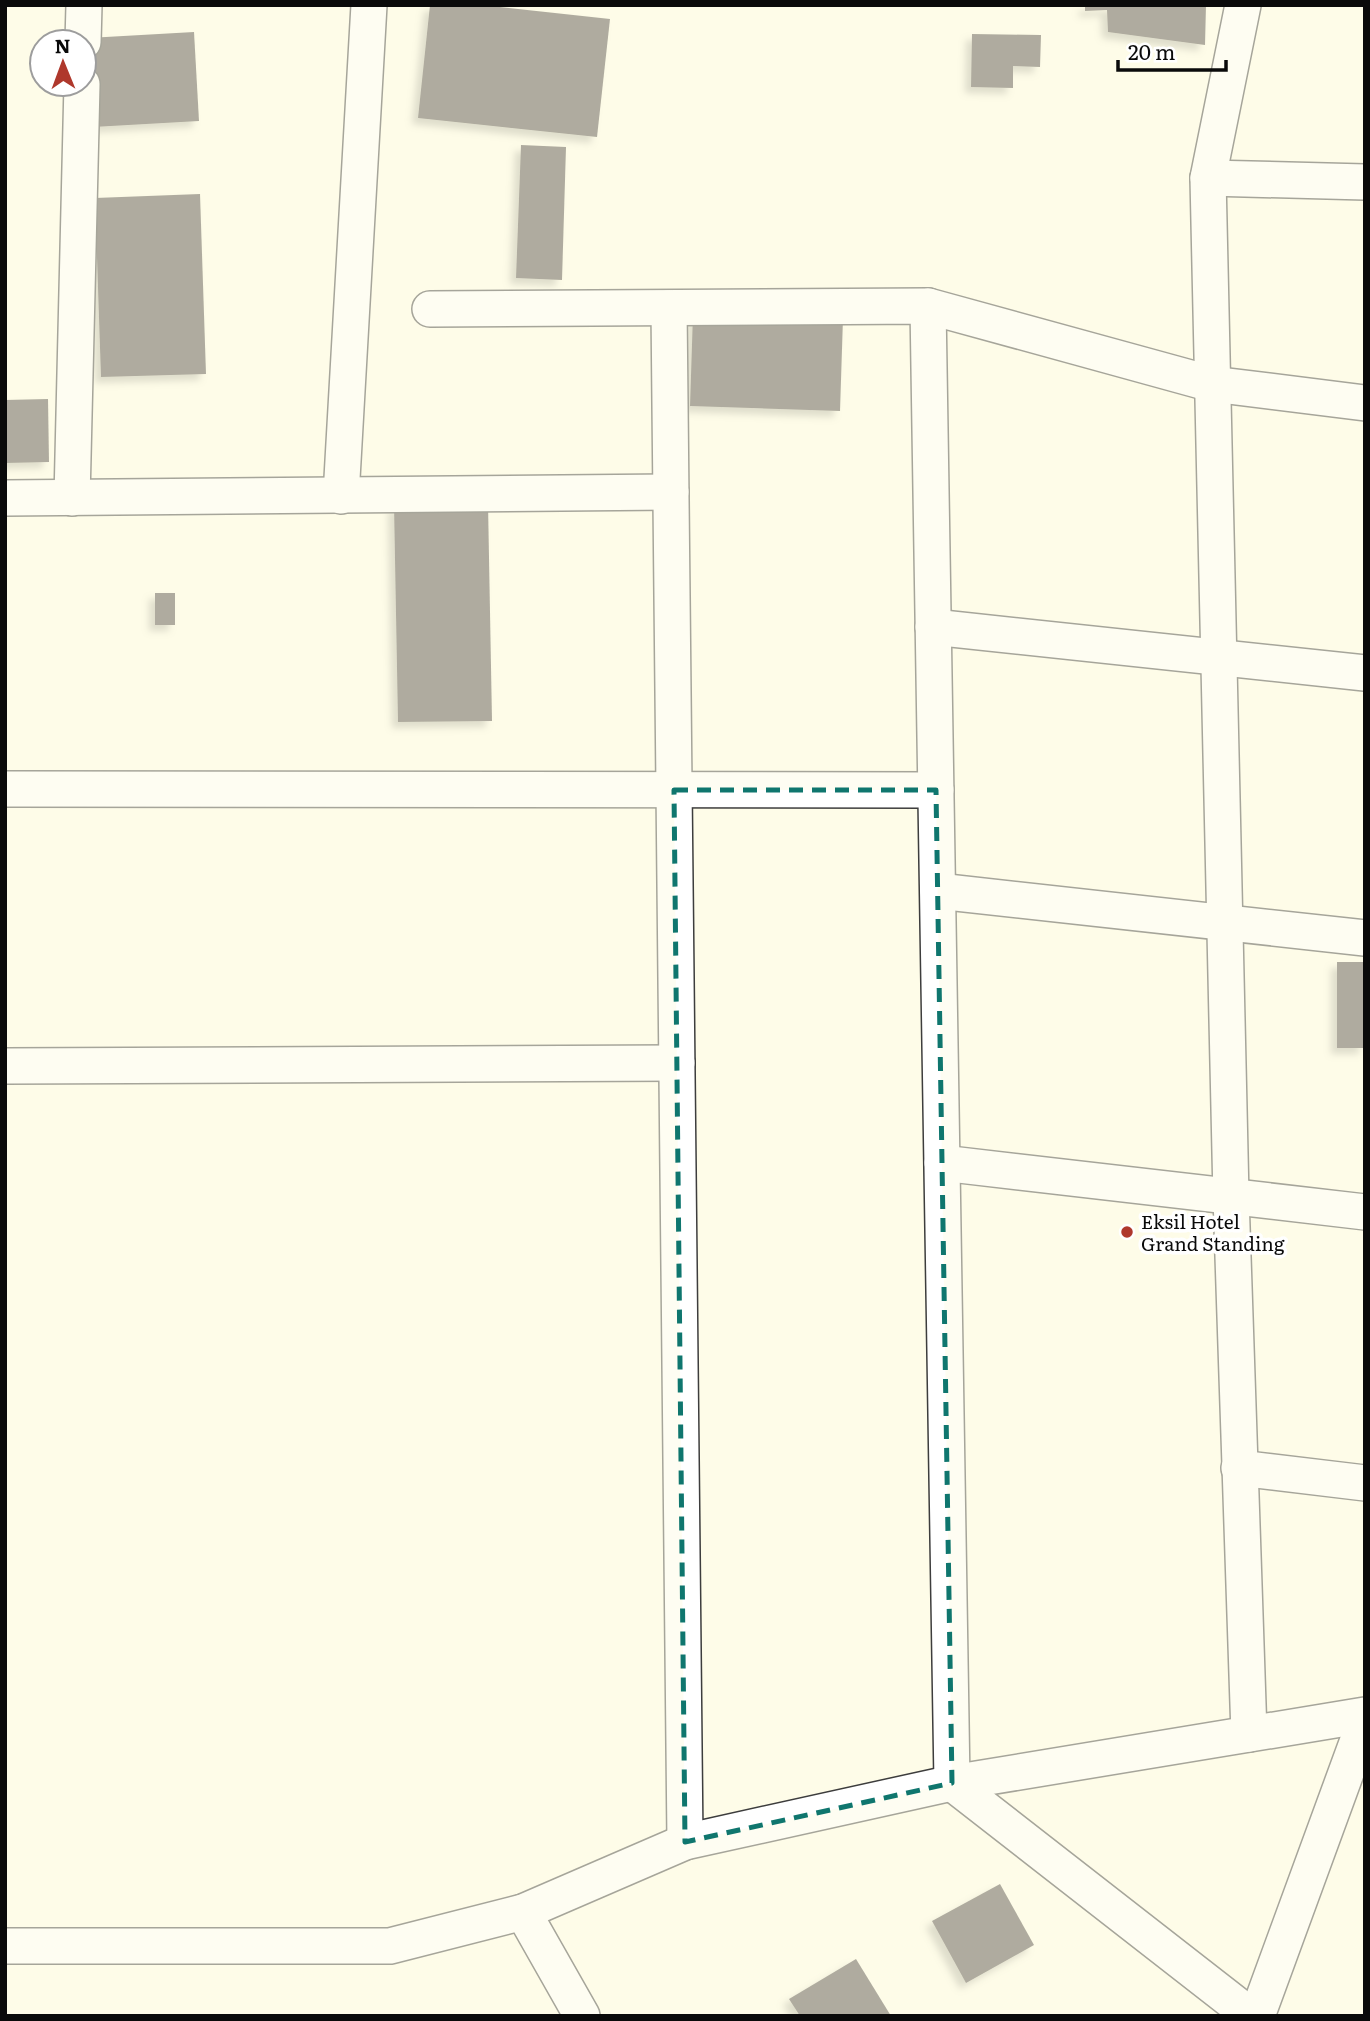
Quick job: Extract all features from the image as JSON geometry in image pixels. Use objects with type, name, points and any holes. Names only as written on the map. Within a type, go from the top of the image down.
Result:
[{"type":"street","points":[[83,28],[84,5]]},
{"type":"street","points":[[341,496],[369,5]]},
{"type":"street","points":[[1243,5],[1208,178],[1231,1197],[1249,1734]]},
{"type":"street","points":[[72,498],[82,98]]},
{"type":"street","points":[[1208,178],[1365,182]]},
{"type":"street","points":[[928,306],[952,1783]]},
{"type":"street","points":[[430,309],[928,306],[1212,384],[1365,403]]},
{"type":"street","points":[[669,308],[685,1842]]},
{"type":"street","points":[[5,498],[671,492]]},
{"type":"street","points":[[933,627],[1365,673]]},
{"type":"street","points":[[5,789],[936,790]]},
{"type":"street","points":[[938,891],[1365,938]]},
{"type":"street","points":[[5,1066],[677,1063]]},
{"type":"street","points":[[942,1163],[1365,1212]]},
{"type":"street","points":[[1239,1468],[1365,1483]]},
{"type":"street","points":[[5,1946],[390,1946],[523,1912],[685,1842],[952,1783],[1365,1715]]},
{"type":"street","points":[[1257,2016],[1365,1721]]},
{"type":"street","points":[[952,1783],[1251,2016]]},
{"type":"street","points":[[523,1912],[582,2016]]},
{"type":"highlighted area","points":[[674,790],[936,790],[952,1783],[685,1842]]},
{"type":"building","points":[[430,5],[481,5],[610,19],[597,137],[418,118]]},
{"type":"building","points":[[1085,5],[1206,5],[1205,45],[1108,32],[1107,10],[1085,11]]},
{"type":"building","points":[[194,32],[199,121],[93,127],[91,98],[98,98],[98,37]]},
{"type":"building","points":[[972,34],[1041,35],[1040,67],[1013,66],[1013,88],[971,87]]},
{"type":"building","points":[[521,145],[566,147],[562,280],[516,278]]},
{"type":"building","points":[[200,194],[206,374],[101,377],[95,198]]},
{"type":"building","points":[[693,313],[843,318],[840,411],[690,406]]},
{"type":"building","points":[[48,399],[49,462],[5,463],[5,400]]},
{"type":"building","points":[[488,503],[492,721],[398,722],[394,505]]},
{"type":"building","points":[[155,593],[175,593],[175,625],[155,625]]},
{"type":"building","points":[[1337,962],[1365,962],[1365,1048],[1337,1048]]},
{"type":"building","points":[[1000,1884],[1034,1945],[966,1983],[932,1921]]},
{"type":"building","points":[[856,1959],[891,2016],[800,2016],[789,1999]]},
{"type":"place","name":"Eksil Hotel Grand Standing","points":[[1127,1232]]}]
